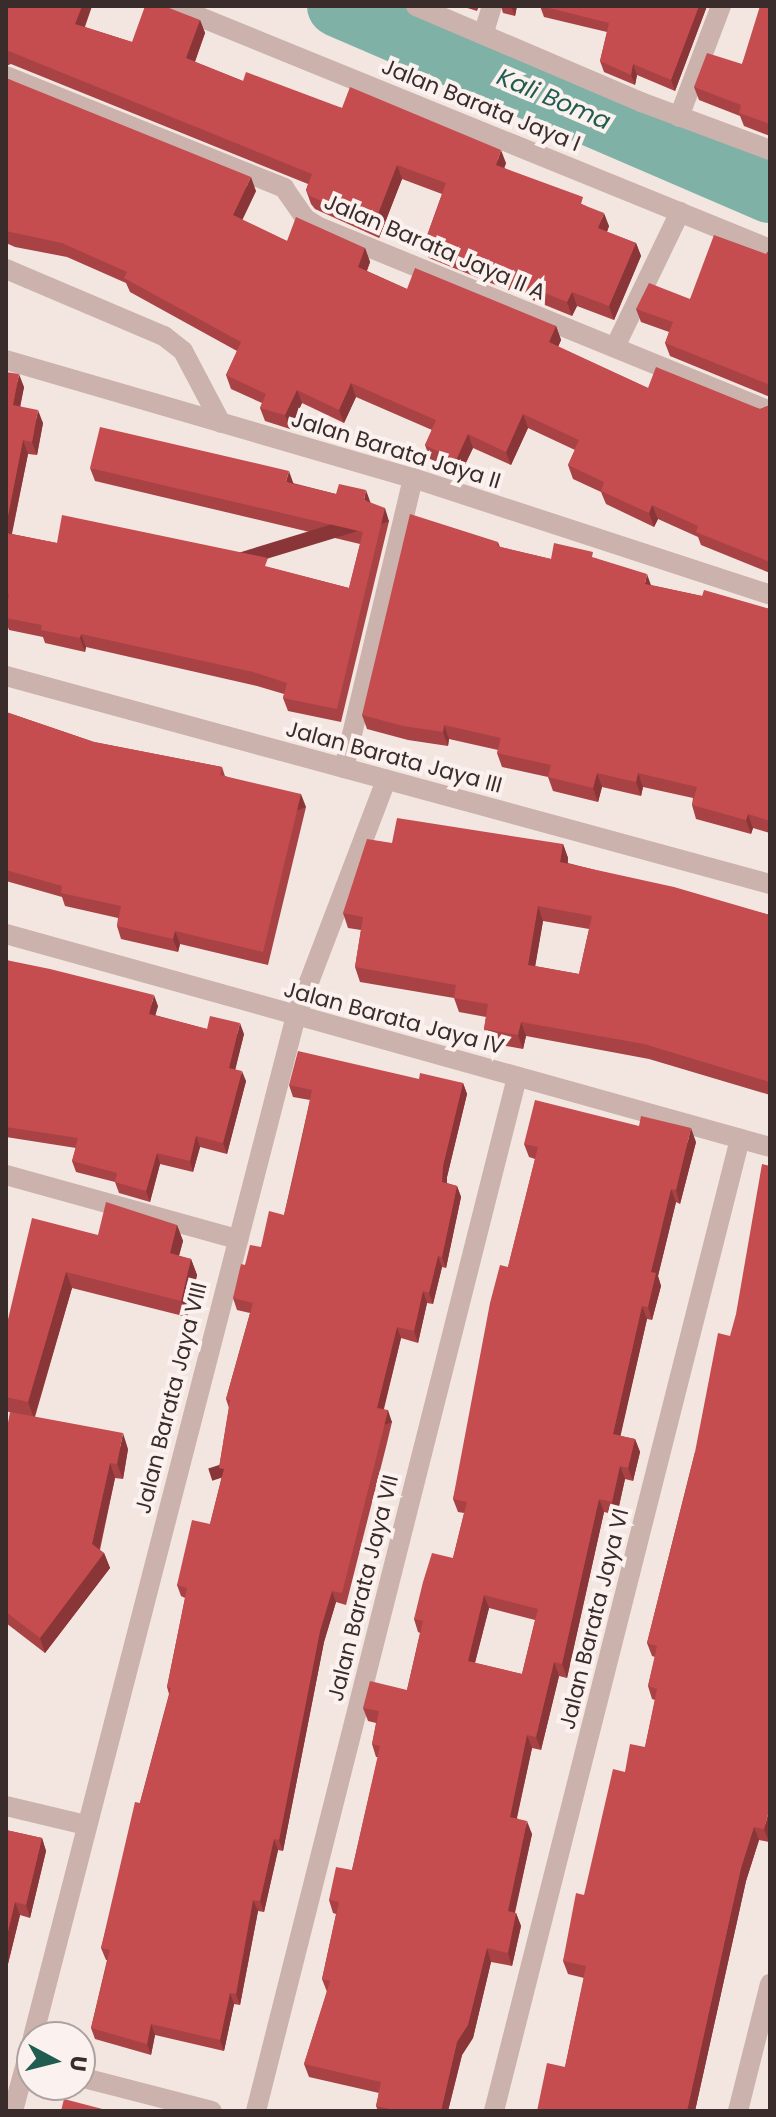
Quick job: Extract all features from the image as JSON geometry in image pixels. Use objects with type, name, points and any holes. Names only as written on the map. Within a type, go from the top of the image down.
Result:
[{"type":"street","name":"Jalan Barata Jaya I","points":[[173,6],[770,249]]},
{"type":"street","points":[[416,6],[484,32],[679,117],[770,150]]},
{"type":"street","points":[[484,32],[492,6]]},
{"type":"street","points":[[679,117],[721,6]]},
{"type":"street","name":"Jalan Barata Jaya II A","points":[[6,76],[284,188],[306,219],[319,227],[770,411]]},
{"type":"street","points":[[615,347],[680,212]]},
{"type":"street","points":[[6,269],[164,336],[183,351],[221,423]]},
{"type":"street","name":"Jalan Barata Jaya II","points":[[6,360],[413,478],[770,595]]},
{"type":"street","points":[[344,768],[413,478]]},
{"type":"street","name":"Jalan Barata Jaya III","points":[[6,676],[770,884]]},
{"type":"street","name":"Jalan Barata Jaya VIII","points":[[37,2021],[236,1239],[296,1016],[386,780]]},
{"type":"street","name":"Jalan Barata Jaya IV","points":[[6,934],[770,1147]]},
{"type":"street","name":"Jalan Barata Jaya VII","points":[[256,2111],[517,1077]]},
{"type":"street","name":"Jalan Barata Jaya VI","points":[[494,2111],[740,1139]]},
{"type":"street","points":[[6,1175],[236,1239]]},
{"type":"street","points":[[6,1806],[86,1825]]},
{"type":"street","points":[[738,2111],[770,1984]]},
{"type":"street","points":[[96,2081],[212,2111]]},
{"type":"building","points":[[6,6],[82,6],[75,24],[132,42],[145,6],[164,6],[200,20],[186,58],[243,81],[246,72],[342,108],[350,87],[501,150],[496,165],[583,197],[581,204],[604,213],[598,228],[636,243],[609,306],[572,292],[567,302],[424,244],[446,183],[397,165],[374,224],[310,196],[306,190],[312,174],[6,50]]},
{"type":"building","points":[[541,6],[699,6],[671,80],[633,64],[631,75],[600,61],[609,23]]},
{"type":"building","points":[[760,6],[770,6],[770,124],[739,113],[741,105],[694,87],[707,53],[742,64]]},
{"type":"building","points":[[6,78],[251,177],[233,215],[287,241],[296,217],[365,248],[358,267],[407,289],[415,268],[556,326],[549,342],[648,388],[656,367],[760,409],[770,405],[770,562],[696,532],[698,526],[652,505],[649,513],[601,491],[604,482],[568,465],[579,440],[523,414],[506,452],[468,434],[456,460],[425,445],[436,420],[351,383],[339,410],[297,390],[285,415],[260,408],[266,394],[226,375],[241,342],[124,278],[127,272],[62,243],[6,231]]},
{"type":"building","points":[[714,235],[766,254],[770,249],[770,385],[665,343],[673,322],[636,309],[649,283],[690,299]]},
{"type":"building","points":[[6,372],[19,374],[13,405],[38,410],[32,442],[23,440],[6,526]]},
{"type":"building","points":[[100,427],[289,471],[286,482],[336,494],[339,484],[366,490],[364,500],[385,508],[337,709],[283,698],[287,683],[253,672],[81,634],[80,638],[41,630],[42,625],[6,618],[9,595],[6,594],[6,533],[57,543],[62,515],[268,558],[265,566],[349,588],[363,532],[90,468]]},
{"type":"building","points":[[410,514],[498,542],[497,546],[551,559],[554,543],[593,552],[592,557],[647,574],[645,584],[702,596],[704,590],[770,609],[770,821],[748,814],[746,820],[692,805],[697,787],[638,773],[636,782],[597,773],[593,788],[548,777],[551,765],[497,753],[501,738],[444,725],[443,732],[403,726],[362,715]]},
{"type":"building","points":[[6,712],[94,742],[222,767],[220,775],[301,794],[263,952],[175,931],[173,939],[117,926],[121,906],[61,893],[62,886],[6,870]]},
{"type":"building","points":[[397,818],[563,844],[560,862],[674,887],[770,915],[770,1082],[644,1044],[521,1022],[518,1035],[484,1029],[488,1004],[454,998],[456,985],[355,967],[363,917],[343,913],[367,839],[392,843]],"holes":[[[538,906],[592,916],[579,974],[528,965]]]},
{"type":"building","points":[[6,960],[154,995],[149,1014],[207,1029],[210,1016],[240,1023],[229,1068],[242,1071],[223,1143],[196,1136],[190,1161],[157,1153],[146,1191],[115,1182],[117,1173],[72,1161],[78,1138],[6,1127]]},
{"type":"building","points":[[298,1051],[419,1079],[420,1073],[463,1083],[442,1182],[457,1186],[442,1257],[438,1256],[429,1293],[423,1291],[414,1331],[397,1327],[377,1408],[388,1410],[382,1435],[342,1593],[332,1591],[320,1631],[279,1840],[274,1839],[260,1901],[253,1900],[236,1994],[230,1993],[220,2040],[151,2024],[147,2044],[96,2029],[96,2021],[93,2021],[110,1950],[101,1948],[135,1802],[140,1803],[171,1688],[167,1687],[187,1588],[177,1585],[192,1520],[210,1524],[224,1469],[219,1468],[230,1400],[226,1399],[253,1303],[233,1298],[241,1264],[245,1265],[250,1245],[261,1247],[269,1211],[284,1215],[297,1161],[312,1090],[289,1085]]},
{"type":"building","points":[[535,1100],[639,1126],[641,1116],[691,1128],[676,1190],[671,1189],[651,1272],[656,1273],[648,1307],[642,1306],[613,1434],[635,1439],[628,1468],[620,1466],[612,1502],[599,1499],[562,1664],[554,1662],[536,1737],[527,1735],[510,1817],[527,1821],[508,1911],[516,1913],[508,1953],[487,1948],[468,2025],[457,2042],[441,2111],[399,2111],[376,2106],[381,2082],[304,2064],[330,1981],[322,1979],[339,1902],[329,1900],[336,1867],[352,1870],[380,1746],[372,1744],[379,1711],[363,1708],[370,1681],[407,1690],[423,1621],[414,1619],[432,1553],[453,1558],[467,1502],[453,1499],[490,1303],[500,1265],[508,1267],[538,1147],[524,1144]],"holes":[[[484,1595],[538,1609],[522,1674],[468,1661]]]},
{"type":"building","points":[[762,1164],[770,1166],[770,1807],[764,1829],[754,1827],[741,1868],[687,2111],[537,2111],[547,2063],[565,2067],[586,1966],[563,1961],[576,1893],[584,1895],[613,1769],[625,1772],[630,1744],[645,1747],[657,1689],[648,1686],[657,1646],[647,1643],[695,1452],[718,1333],[730,1336],[736,1314]]},
{"type":"building","points":[[106,1202],[177,1225],[170,1253],[191,1259],[181,1301],[66,1272],[28,1402],[6,1397],[6,1328],[32,1218],[98,1235]]},
{"type":"building","points":[[10,1412],[123,1433],[117,1464],[110,1463],[92,1544],[104,1553],[40,1638],[6,1612],[6,1433]]},
{"type":"building","points":[[6,1830],[42,1838],[26,1905],[15,1902],[6,1940]]},
{"type":"building","points":[[64,2101],[72,2101],[110,2111],[61,2111]]},
{"type":"waterway","name":"Kali Boma","points":[[338,6],[770,192]]}]
